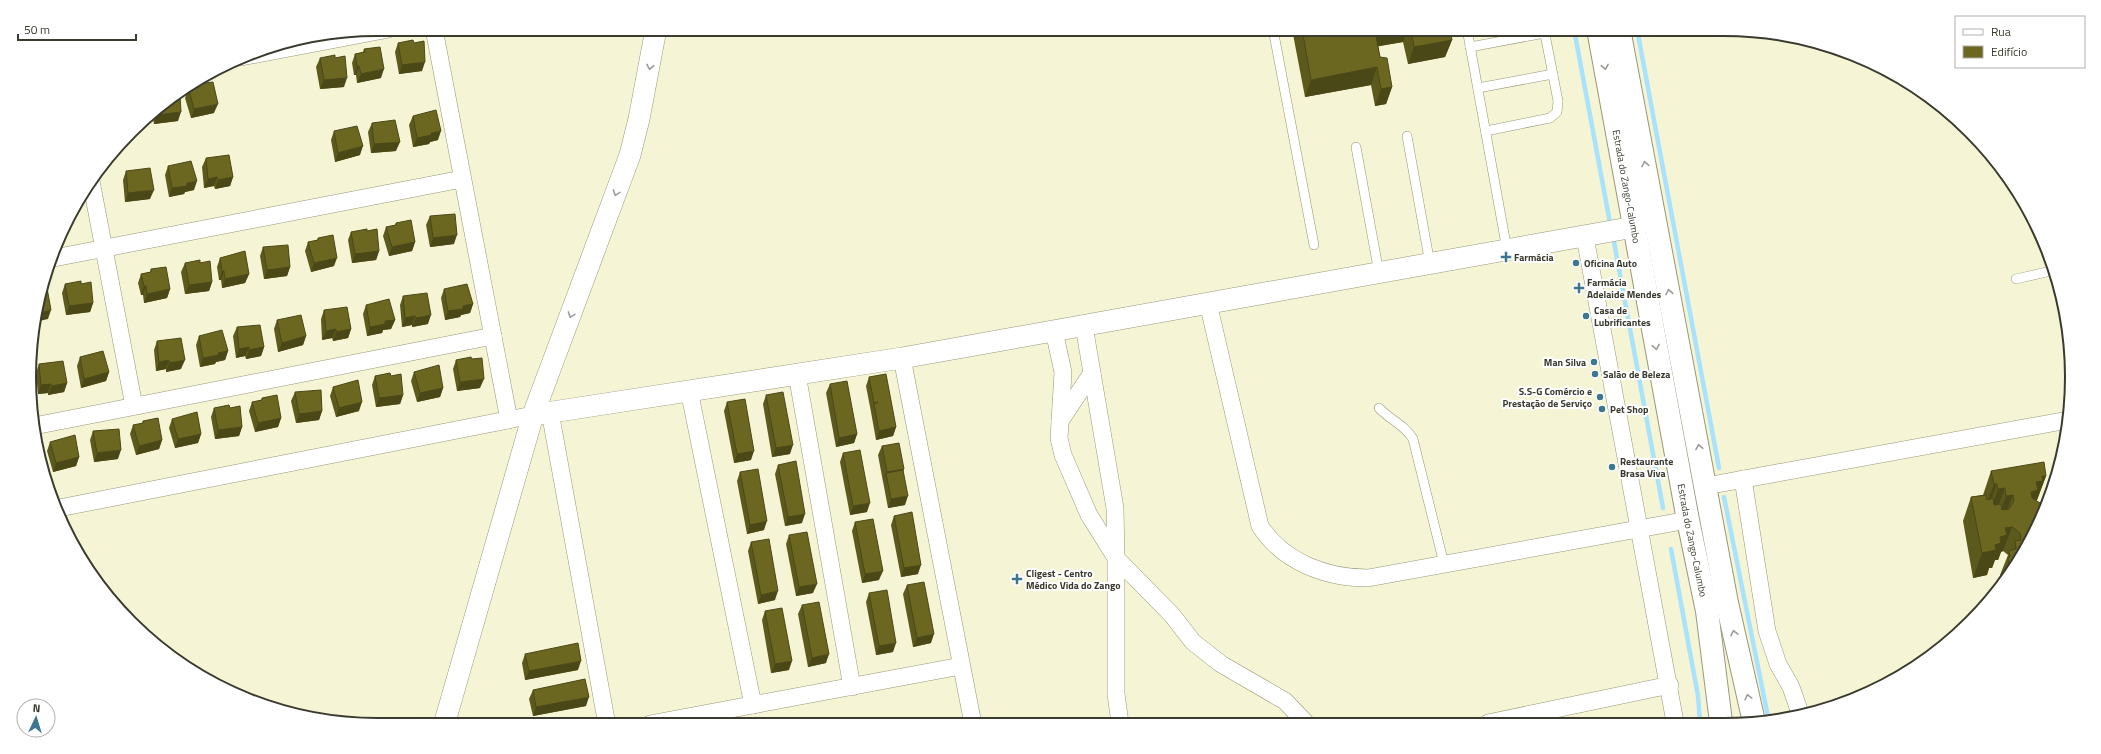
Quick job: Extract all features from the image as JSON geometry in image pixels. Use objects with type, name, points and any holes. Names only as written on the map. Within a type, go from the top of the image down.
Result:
[{"type":"main road","name":"Estrada do Zango-Calumbo","points":[[1599,36],[1619,230],[1673,523],[1707,611],[1720,718]]},
{"type":"main road","points":[[1622,36],[1723,482],[1727,603],[1753,716]]},
{"type":"street","points":[[435,36],[509,420]]},
{"type":"street","points":[[446,718],[542,414],[630,155],[639,119],[655,36]]},
{"type":"street","points":[[291,48],[340,38]]},
{"type":"street","points":[[58,257],[462,179]]},
{"type":"street","points":[[92,189],[134,406]]},
{"type":"street","points":[[62,507],[542,414],[902,358],[1619,230]]},
{"type":"street","points":[[1585,237],[1641,529],[1670,685],[1674,718]]},
{"type":"street","points":[[1208,303],[1260,526],[1269,540],[1284,554],[1306,566],[1351,578],[1368,578],[1673,523]]},
{"type":"street","points":[[1084,326],[1115,508],[1116,694],[1119,718]]},
{"type":"street","points":[[1054,331],[1063,372],[1059,438],[1063,455],[1089,515],[1116,558],[1172,615],[1192,642],[1221,664],[1285,701],[1301,718]]},
{"type":"street","points":[[40,425],[494,336]]},
{"type":"street","points":[[902,358],[972,718]]},
{"type":"street","points":[[1063,372],[1099,414]]},
{"type":"street","points":[[1060,422],[1092,373]]},
{"type":"street","points":[[797,374],[852,687]]},
{"type":"street","points":[[689,390],[753,705]]},
{"type":"street","points":[[542,414],[607,718]]},
{"type":"street","points":[[1799,709],[1791,687],[1778,664],[1767,632],[1723,482],[2062,421]]},
{"type":"street","points":[[683,718],[961,666]]},
{"type":"street","points":[[1512,718],[1670,685]]},
{"type":"lane","points":[[1274,36],[1314,245]]},
{"type":"lane","points":[[1468,36],[1507,250]]},
{"type":"lane","points":[[1470,47],[1522,36]]},
{"type":"lane","points":[[1486,130],[1550,118],[1557,112],[1558,101],[1546,36]]},
{"type":"lane","points":[[1478,88],[1553,74]]},
{"type":"lane","points":[[1406,136],[1430,264]]},
{"type":"lane","points":[[1356,146],[1379,273]]},
{"type":"lane","points":[[2016,279],[2048,272]]},
{"type":"lane","points":[[1379,408],[1386,416],[1409,432],[1413,439],[1444,564]]},
{"type":"building","points":[[1303,36],[1376,36],[1380,57],[1387,58],[1392,87],[1381,89],[1377,67],[1311,80]]},
{"type":"building","points":[[1412,36],[1451,36],[1452,40],[1414,47]]},
{"type":"building","points":[[413,40],[414,43],[424,41],[425,62],[402,65],[398,43]]},
{"type":"building","points":[[380,47],[384,69],[361,74],[359,66],[357,66],[355,54],[365,52],[364,49]]},
{"type":"building","points":[[335,55],[335,58],[345,56],[347,78],[324,80],[320,58]]},
{"type":"building","points":[[213,82],[218,104],[194,109],[190,92],[204,83]]},
{"type":"building","points":[[180,98],[181,112],[159,115]]},
{"type":"building","points":[[436,110],[441,131],[431,133],[432,135],[417,138],[413,116]]},
{"type":"building","points":[[395,120],[400,142],[374,144],[372,123]]},
{"type":"building","points":[[357,126],[363,146],[338,153],[334,131]]},
{"type":"building","points":[[229,155],[233,177],[218,180],[217,177],[208,179],[206,158]]},
{"type":"building","points":[[191,161],[197,181],[187,183],[187,186],[172,188],[168,166]]},
{"type":"building","points":[[150,168],[154,190],[128,193],[126,171]]},
{"type":"building","points":[[455,214],[457,235],[433,238],[430,216]]},
{"type":"building","points":[[411,220],[415,242],[392,247],[386,227]]},
{"type":"building","points":[[367,229],[367,231],[377,229],[379,251],[355,254],[351,232]]},
{"type":"building","points":[[333,235],[337,258],[314,263],[308,242]]},
{"type":"building","points":[[288,245],[290,267],[267,270],[263,247]]},
{"type":"building","points":[[245,251],[249,274],[225,279],[220,258]]},
{"type":"building","points":[[200,260],[200,263],[210,261],[212,282],[189,285],[185,263]]},
{"type":"building","points":[[166,267],[170,289],[147,294],[146,286],[144,286],[141,274],[151,272],[151,269]]},
{"type":"building","points":[[81,281],[81,284],[91,282],[93,303],[69,306],[65,284]]},
{"type":"building","points":[[467,284],[473,304],[463,306],[463,309],[448,311],[444,289]]},
{"type":"building","points":[[48,291],[51,310],[43,312]]},
{"type":"building","points":[[427,293],[431,315],[416,318],[415,316],[405,318],[403,296]]},
{"type":"building","points":[[389,299],[395,320],[385,321],[385,324],[370,327],[366,305]]},
{"type":"building","points":[[347,307],[351,329],[336,332],[336,329],[326,331],[324,310]]},
{"type":"building","points":[[301,315],[306,336],[282,343],[277,320]]},
{"type":"building","points":[[260,325],[264,347],[249,350],[249,347],[239,349],[237,327]]},
{"type":"building","points":[[222,330],[228,351],[218,353],[219,355],[203,358],[199,336]]},
{"type":"building","points":[[181,338],[185,360],[169,363],[169,360],[159,362],[157,341]]},
{"type":"building","points":[[103,351],[109,372],[84,379],[80,357]]},
{"type":"building","points":[[471,357],[472,359],[482,358],[484,379],[460,382],[456,360]]},
{"type":"building","points":[[63,361],[67,383],[52,386],[51,384],[41,385],[39,364]]},
{"type":"building","points":[[439,365],[443,388],[420,393],[414,372]]},
{"type":"building","points":[[390,373],[391,376],[401,374],[403,395],[379,398],[375,376]]},
{"type":"building","points":[[886,374],[896,427],[879,431],[874,404],[878,402],[874,403],[869,377]]},
{"type":"building","points":[[358,380],[362,402],[339,408],[333,387]]},
{"type":"building","points":[[847,381],[857,434],[839,438],[830,384]]},
{"type":"building","points":[[321,390],[322,411],[299,414],[295,392]]},
{"type":"building","points":[[783,392],[793,445],[776,448],[766,395]]},
{"type":"building","points":[[277,395],[281,418],[258,423],[252,402]]},
{"type":"building","points":[[745,399],[754,451],[737,454],[727,402]]},
{"type":"building","points":[[229,405],[230,408],[240,406],[242,427],[218,430],[214,408]]},
{"type":"building","points":[[197,412],[201,434],[178,439],[172,419]]},
{"type":"building","points":[[158,418],[162,440],[139,446],[133,425]]},
{"type":"building","points":[[119,429],[121,450],[97,453],[93,431]]},
{"type":"building","points":[[75,435],[79,457],[56,463],[50,442]]},
{"type":"building","points":[[899,443],[904,469],[887,472],[882,446]]},
{"type":"building","points":[[860,450],[870,503],[853,506],[843,453]]},
{"type":"building","points":[[796,461],[805,514],[788,517],[778,465]]},
{"type":"building","points":[[2044,462],[2046,476],[2042,476],[2043,481],[2036,482],[2038,490],[2031,492],[2032,498],[2041,503],[2030,528],[2009,564],[2009,551],[2016,549],[2015,541],[2021,540],[2020,533],[2012,527],[2005,528],[2007,535],[2000,537],[2001,543],[1995,545],[1996,550],[1982,553],[1971,497],[1986,495],[1987,500],[1993,498],[1994,505],[2001,504],[2002,510],[2009,509],[2014,501],[2013,495],[2006,496],[2005,488],[1998,489],[1997,484],[1994,484],[1991,471]]},
{"type":"building","points":[[758,469],[767,521],[750,525],[740,472]]},
{"type":"building","points":[[903,470],[908,496],[891,499],[886,473]]},
{"type":"building","points":[[912,512],[921,565],[904,568],[894,516]]},
{"type":"building","points":[[873,519],[883,571],[865,574],[855,522]]},
{"type":"building","points":[[807,532],[817,584],[799,587],[789,535]]},
{"type":"building","points":[[769,539],[778,591],[761,595],[751,542]]},
{"type":"building","points":[[924,582],[934,634],[917,638],[907,585]]},
{"type":"building","points":[[887,590],[896,643],[879,646],[869,593]]},
{"type":"building","points":[[819,602],[829,654],[812,658],[802,605]]},
{"type":"building","points":[[782,608],[792,661],[775,664],[765,611]]},
{"type":"building","points":[[578,643],[581,661],[529,671],[525,654]]},
{"type":"building","points":[[585,679],[589,697],[536,707],[533,690]]},
{"type":"waterway","points":[[1575,36],[1610,223]]},
{"type":"waterway","points":[[1638,36],[1719,468]]},
{"type":"waterway","points":[[1614,242],[1663,508]]},
{"type":"waterway","points":[[1724,497],[1768,715]]},
{"type":"waterway","points":[[1671,549],[1698,696],[1700,718]]},
{"type":"place","name":"Farmácia","points":[[1506,257]]},
{"type":"place","name":"Oficina Auto","points":[[1576,263]]},
{"type":"place","name":"Farmácia Adelaide Mendes","points":[[1579,288]]},
{"type":"place","name":"Casa de Lubrificantes","points":[[1586,316]]},
{"type":"place","name":"Man Silva","points":[[1594,362]]},
{"type":"place","name":"Salão de Beleza","points":[[1595,374]]},
{"type":"place","name":"S.S-G Comércio e Prestação de Serviço","points":[[1600,397]]},
{"type":"place","name":"Pet Shop","points":[[1602,409]]},
{"type":"place","name":"Restaurante Brasa Viva","points":[[1612,467]]},
{"type":"place","name":"Cligest - Centro Médico Vida do Zango","points":[[1017,579]]}]
